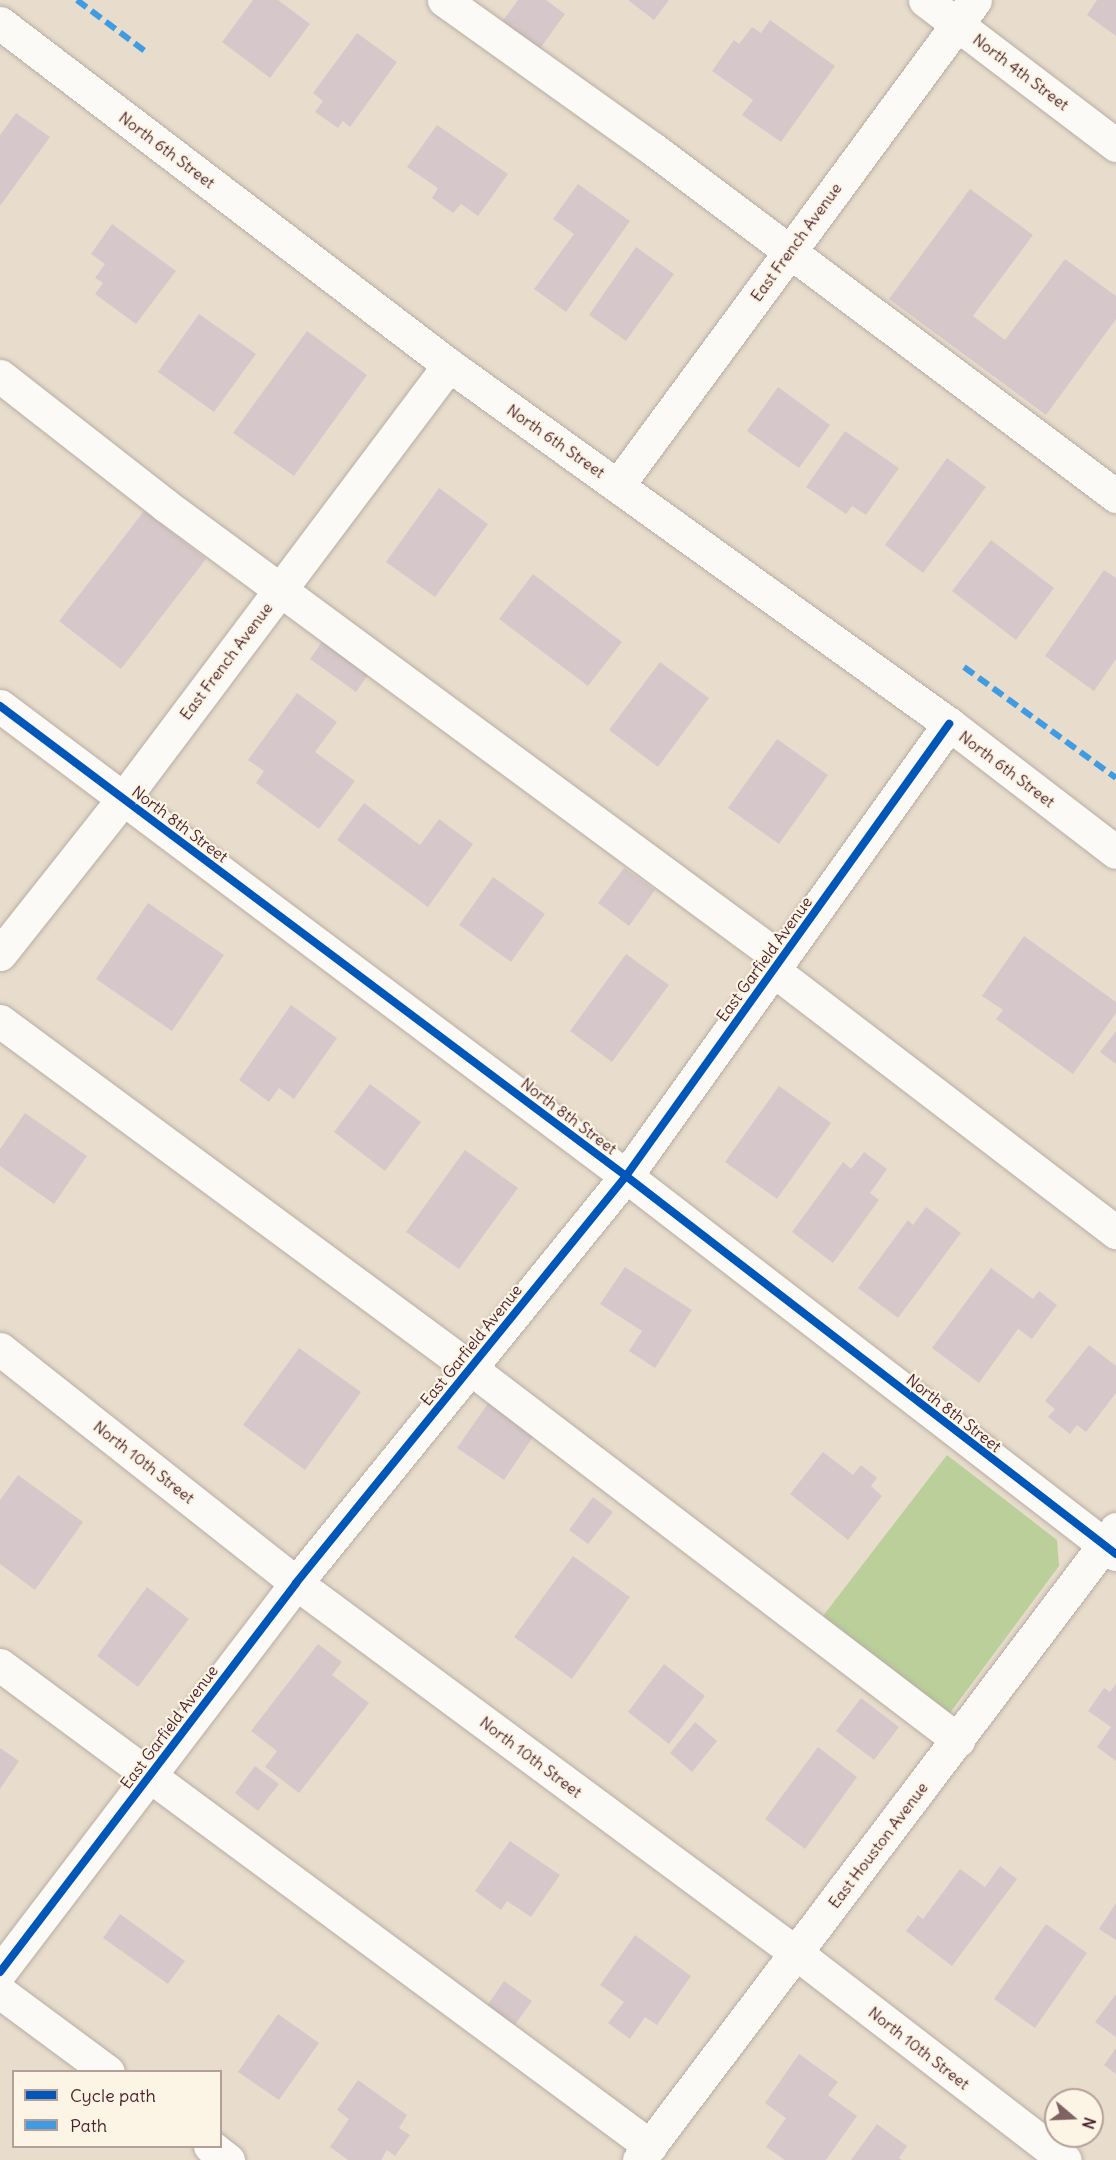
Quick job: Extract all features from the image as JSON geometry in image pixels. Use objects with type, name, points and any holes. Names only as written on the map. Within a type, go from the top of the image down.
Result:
[{"type":"street","points":[[444,0],[653,149],[1116,496]]},
{"type":"street","name":"North 4th Street","points":[[925,0],[966,12],[1116,145]]},
{"type":"street","name":"East French Avenue","points":[[618,485],[966,12]]},
{"type":"street","name":"North 6th Street","points":[[0,23],[449,365],[949,724],[1116,852]]},
{"type":"street","name":"East French Avenue","points":[[0,954],[123,799],[449,365]]},
{"type":"street","points":[[0,376],[165,505],[281,587],[777,965],[1116,1232]]},
{"type":"street","name":"North 8th Street","points":[[0,706],[1112,1543]]},
{"type":"street","name":"East Garfield Avenue","points":[[0,1972],[296,1583],[626,1176],[949,724]]},
{"type":"street","points":[[0,1021],[470,1368],[957,1740]]},
{"type":"street","name":"North 10th Street","points":[[0,1349],[296,1583],[796,1953],[1065,2160]]},
{"type":"street","name":"East Houston Avenue","points":[[647,2155],[957,1740],[1112,1543]]},
{"type":"street","points":[[0,1665],[151,1773],[647,2155]]},
{"type":"street","points":[[0,1992],[105,2070]]},
{"type":"street","points":[[213,2148],[228,2160]]},
{"type":"green space","points":[[947,1455],[1057,1540],[1059,1566],[944,1721],[816,1625]]},
{"type":"building","points":[[253,0],[278,0],[310,24],[270,78],[222,42]]},
{"type":"building","points":[[518,0],[546,0],[565,14],[536,54],[499,26]]},
{"type":"building","points":[[628,0],[669,0],[654,20]]},
{"type":"building","points":[[1097,0],[1116,0],[1116,36],[1087,15]]},
{"type":"building","points":[[770,20],[835,66],[781,142],[742,115],[753,100],[712,71],[734,40],[739,44],[752,27],[761,33]]},
{"type":"building","points":[[357,33],[397,62],[350,127],[343,121],[338,128],[315,112],[323,101],[313,93]]},
{"type":"building","points":[[16,113],[50,137],[0,206],[0,135]]},
{"type":"building","points":[[437,125],[508,174],[478,216],[461,204],[453,213],[432,198],[438,188],[407,167]]},
{"type":"building","points":[[578,184],[630,221],[566,312],[534,289],[574,234],[553,219]]},
{"type":"building","points":[[970,189],[1033,235],[973,316],[1005,340],[1065,259],[1116,296],[1116,319],[1046,415],[889,299]]},
{"type":"building","points":[[112,224],[176,271],[136,324],[95,294],[103,283],[95,278],[105,264],[91,254]]},
{"type":"building","points":[[636,247],[674,274],[626,341],[589,315]]},
{"type":"building","points":[[199,314],[256,354],[214,412],[158,372]]},
{"type":"building","points":[[307,331],[367,375],[294,476],[233,433]]},
{"type":"building","points":[[778,387],[830,425],[799,468],[747,431]]},
{"type":"building","points":[[845,431],[899,468],[866,515],[852,506],[846,514],[806,487]]},
{"type":"building","points":[[947,458],[986,487],[923,573],[885,545]]},
{"type":"building","points":[[439,488],[488,524],[435,597],[386,562]]},
{"type":"building","points":[[144,511],[206,559],[121,669],[59,621]]},
{"type":"building","points":[[991,540],[1054,588],[1016,640],[952,591]]},
{"type":"building","points":[[1104,570],[1116,578],[1116,659],[1094,691],[1045,656]]},
{"type":"building","points":[[533,574],[622,642],[588,686],[499,619]]},
{"type":"building","points":[[329,632],[375,665],[356,692],[310,659]]},
{"type":"building","points":[[660,662],[709,698],[658,767],[609,730]]},
{"type":"building","points":[[297,693],[337,722],[315,752],[355,781],[319,829],[256,783],[264,771],[248,760]]},
{"type":"building","points":[[777,739],[828,775],[779,844],[728,808]]},
{"type":"building","points":[[364,803],[420,845],[439,819],[473,844],[428,907],[337,840]]},
{"type":"building","points":[[624,868],[655,890],[629,926],[598,903]]},
{"type":"building","points":[[493,877],[545,914],[511,962],[459,925]]},
{"type":"building","points":[[148,903],[224,955],[172,1031],[96,979]]},
{"type":"building","points":[[1024,936],[1116,1002],[1116,1013],[1073,1074],[996,1019],[1003,1010],[982,996]]},
{"type":"building","points":[[626,954],[669,985],[612,1062],[570,1031]]},
{"type":"building","points":[[291,1005],[337,1038],[294,1099],[279,1088],[269,1102],[239,1080]]},
{"type":"building","points":[[1116,1031],[1116,1064],[1100,1052]]},
{"type":"building","points":[[370,1084],[421,1122],[385,1171],[334,1132]]},
{"type":"building","points":[[779,1086],[831,1123],[777,1199],[725,1162]]},
{"type":"building","points":[[25,1113],[87,1156],[54,1204],[0,1166],[0,1149]]},
{"type":"building","points":[[465,1150],[518,1188],[459,1269],[406,1232]]},
{"type":"building","points":[[864,1152],[887,1169],[870,1193],[879,1200],[833,1263],[792,1232],[843,1162],[851,1169]]},
{"type":"building","points":[[926,1207],[961,1233],[898,1318],[858,1288],[908,1220],[913,1225]]},
{"type":"building","points":[[625,1267],[692,1310],[655,1368],[629,1351],[642,1331],[600,1304]]},
{"type":"building","points":[[991,1268],[1033,1299],[1039,1291],[1057,1305],[1032,1339],[1018,1329],[979,1383],[932,1348]]},
{"type":"building","points":[[1089,1345],[1116,1366],[1116,1393],[1086,1432],[1077,1425],[1070,1434],[1048,1417],[1055,1409],[1045,1401]]},
{"type":"building","points":[[299,1348],[361,1392],[305,1470],[243,1425]]},
{"type":"building","points":[[489,1402],[535,1434],[504,1480],[457,1448]]},
{"type":"building","points":[[823,1452],[853,1475],[861,1465],[877,1478],[871,1486],[882,1496],[848,1540],[790,1494]]},
{"type":"building","points":[[18,1475],[83,1522],[35,1590],[0,1564],[0,1500]]},
{"type":"building","points":[[593,1497],[613,1512],[588,1544],[569,1530]]},
{"type":"building","points":[[573,1556],[630,1597],[572,1679],[514,1637]]},
{"type":"building","points":[[147,1587],[189,1619],[138,1687],[97,1656]]},
{"type":"building","points":[[318,1644],[342,1662],[332,1675],[369,1703],[299,1793],[265,1767],[277,1751],[251,1731]]},
{"type":"building","points":[[664,1664],[705,1696],[669,1744],[628,1712]]},
{"type":"building","points":[[1116,1684],[1116,1761],[1097,1747],[1111,1727],[1088,1711],[1104,1688],[1110,1692]]},
{"type":"building","points":[[861,1698],[899,1727],[874,1760],[836,1731]]},
{"type":"building","points":[[695,1722],[717,1741],[692,1772],[670,1753]]},
{"type":"building","points":[[818,1747],[857,1777],[805,1849],[765,1819]]},
{"type":"building","points":[[0,1748],[19,1761],[0,1789]]},
{"type":"building","points":[[255,1766],[279,1784],[258,1811],[235,1793]]},
{"type":"building","points":[[510,1841],[560,1875],[531,1917],[507,1901],[501,1910],[475,1891]]},
{"type":"building","points":[[1000,1866],[1017,1879],[952,1966],[906,1931],[918,1915],[923,1919],[960,1869],[985,1887]]},
{"type":"building","points":[[1116,1903],[1116,1940],[1099,1929]]},
{"type":"building","points":[[120,1914],[185,1961],[168,1984],[103,1938]]},
{"type":"building","points":[[1046,1924],[1087,1953],[1035,2028],[994,1999]]},
{"type":"building","points":[[635,1935],[691,1976],[657,2025],[645,2017],[630,2039],[608,2023],[624,2002],[600,1985]]},
{"type":"building","points":[[504,1981],[532,2001],[514,2026],[487,2006]]},
{"type":"building","points":[[1116,1994],[1116,2037],[1095,2022]]},
{"type":"building","points":[[278,2014],[319,2043],[279,2100],[238,2072]]},
{"type":"building","points":[[1116,2048],[1116,2074],[1104,2065]]},
{"type":"building","points":[[799,2054],[838,2082],[828,2095],[857,2116],[826,2160],[785,2160],[766,2147],[786,2118],[765,2103]]},
{"type":"building","points":[[358,2080],[407,2115],[399,2128],[410,2135],[395,2156],[387,2150],[381,2160],[348,2160],[330,2147],[349,2119],[337,2110]]},
{"type":"building","points":[[877,2124],[907,2146],[899,2158],[902,2160],[851,2160]]},
{"type":"marked path","points":[[77,0],[145,51]]},
{"type":"marked path","points":[[964,667],[1116,778]]},
{"type":"cycle path","points":[[0,706],[626,1176],[1116,1554]]},
{"type":"cycle path","points":[[0,1972],[296,1583],[626,1176],[949,724]]}]
